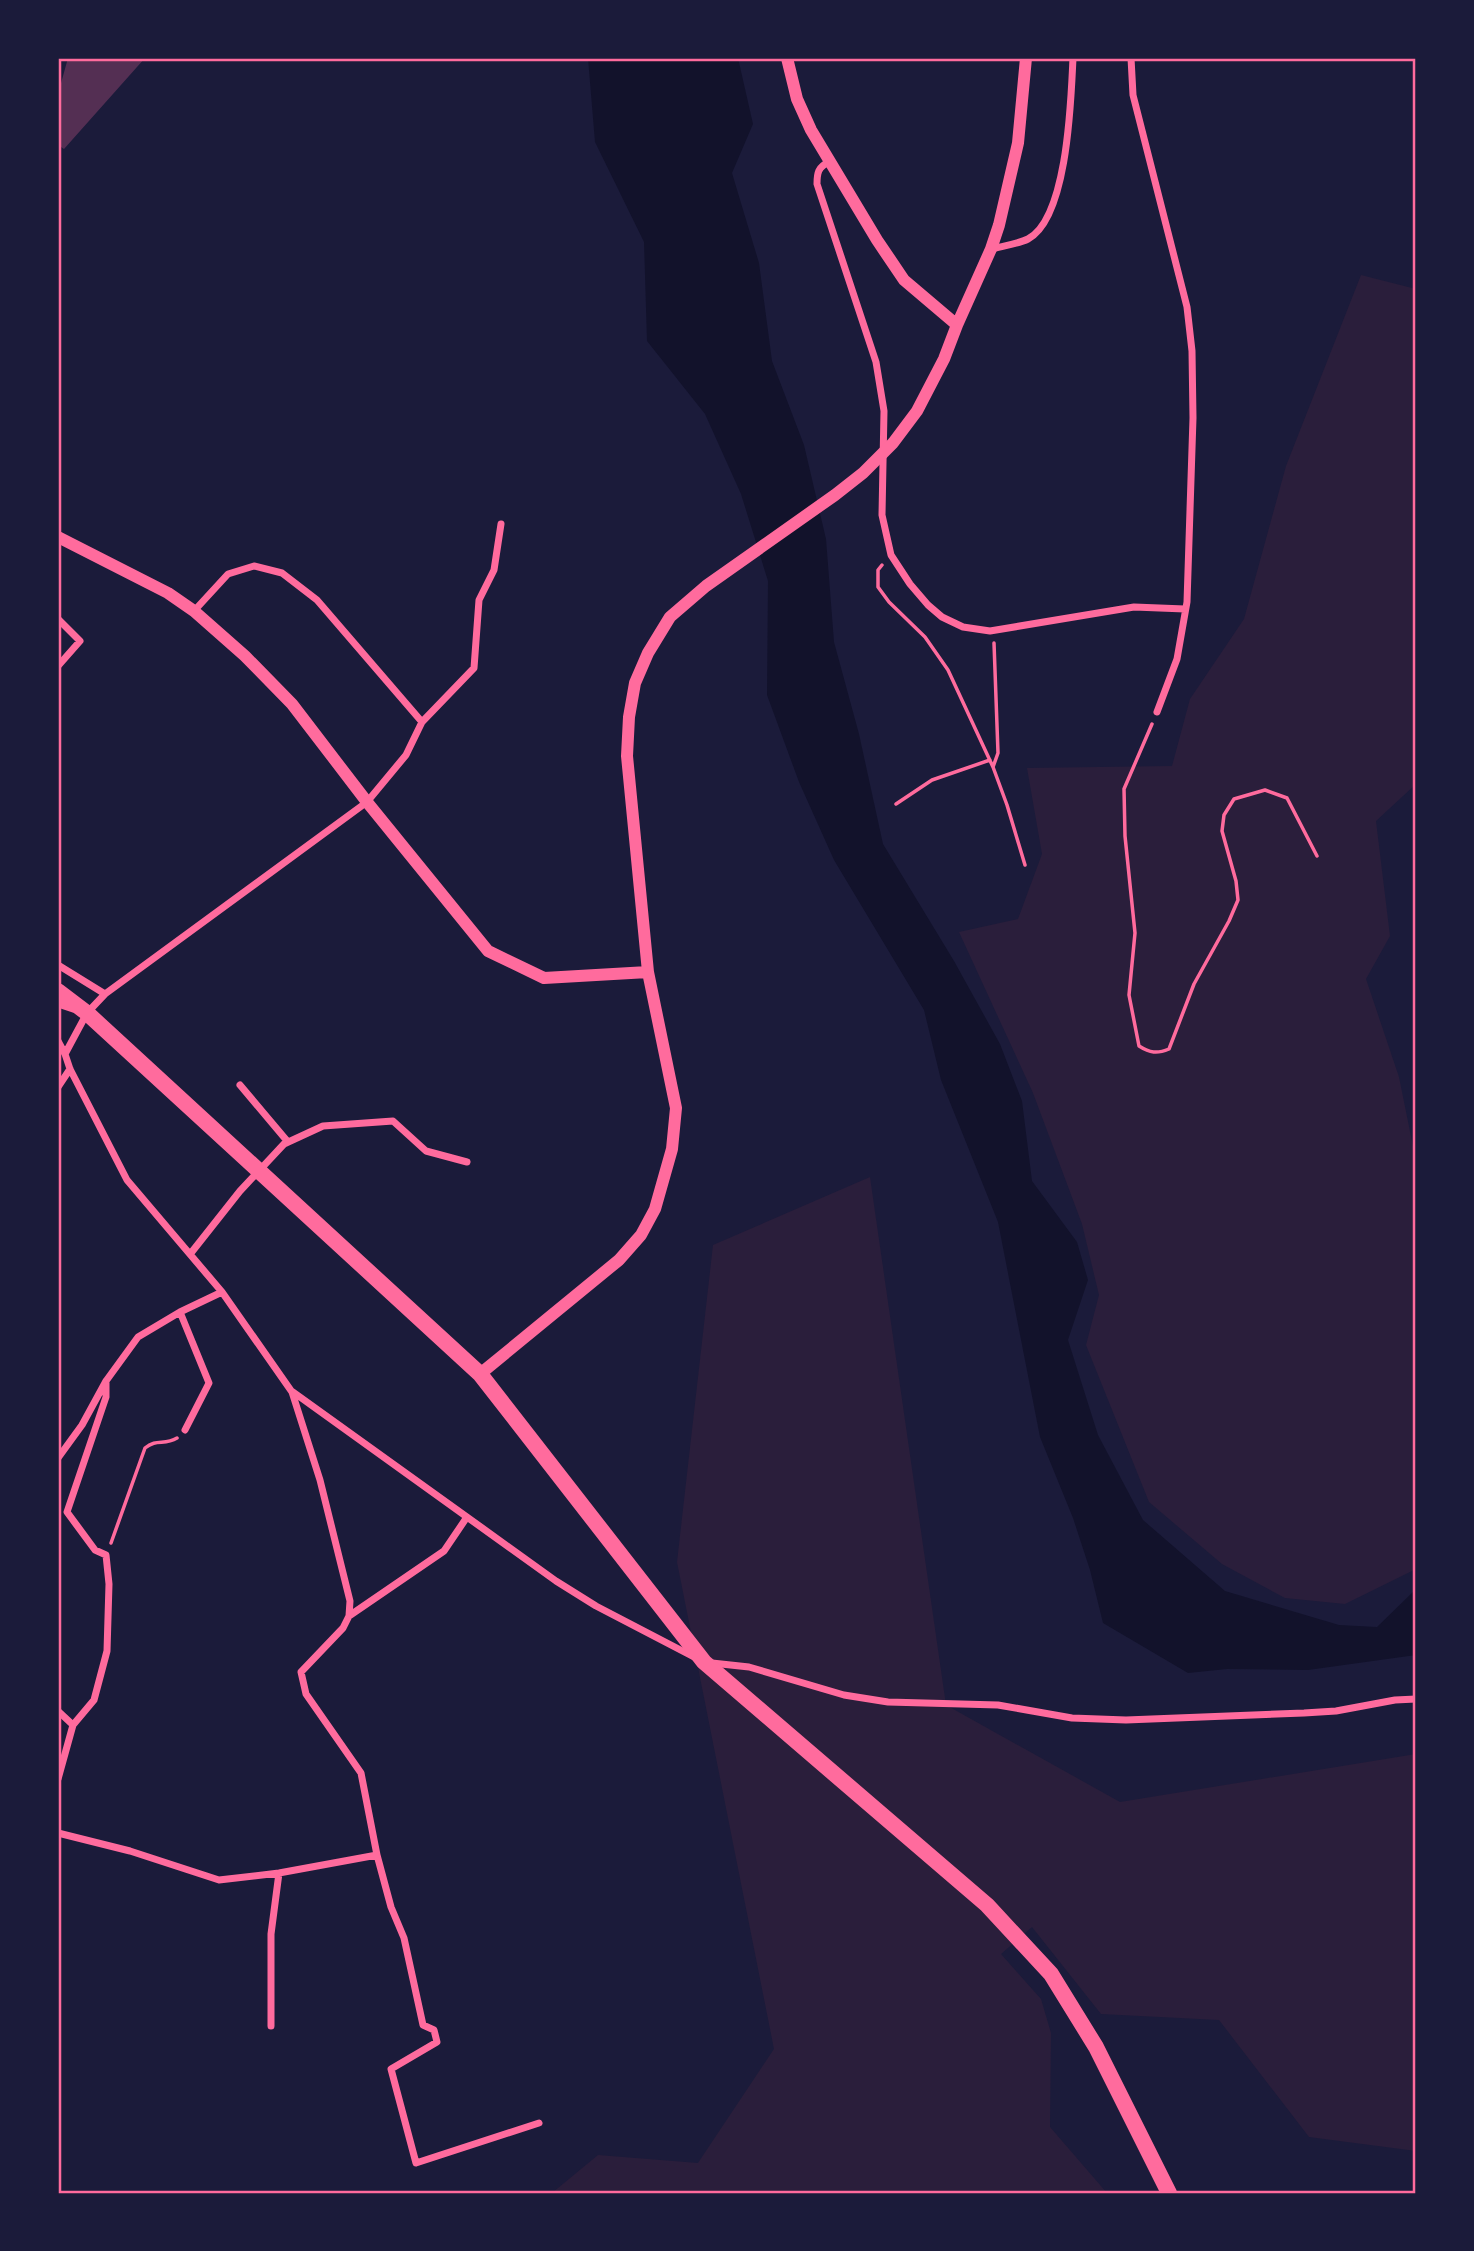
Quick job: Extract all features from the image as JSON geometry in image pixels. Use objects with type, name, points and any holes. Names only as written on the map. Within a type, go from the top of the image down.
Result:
[{"type":"main road","points":[[58,991],[87,1013],[480,1374],[704,1662],[987,1905],[1051,1974],[1096,2047],[1169,2193]]},
{"type":"street","points":[[788,58],[802,112],[828,162],[904,280],[957,325]]},
{"type":"street","points":[[480,1374],[619,1260],[641,1235],[655,1209],[673,1149],[676,1108],[648,972],[627,756],[629,717],[635,683],[648,653],[670,617],[706,586],[863,473],[893,443],[917,411],[944,359],[991,249],[1002,216],[1018,142],[1027,58]]},
{"type":"street","points":[[991,249],[1030,238],[1044,222],[1054,204],[1070,131],[1073,58]]},
{"type":"street","points":[[1131,58],[1133,95],[1187,307],[1191,340],[1193,418],[1185,609],[1177,659],[1157,712]]},
{"type":"street","points":[[828,162],[817,173],[817,184],[876,362],[884,411],[881,515],[892,558],[910,584],[928,606],[942,617],[963,627],[995,630],[1134,607],[1185,609]]},
{"type":"street","points":[[65,1054],[87,1013],[105,994],[367,802],[406,755],[422,722],[474,667],[479,600],[494,570],[501,524]]},
{"type":"street","points":[[58,537],[168,593],[194,611],[245,656],[292,704],[367,802],[488,951],[544,978],[648,972]]},
{"type":"street","points":[[194,611],[228,574],[254,566],[282,573],[317,600],[422,722]]},
{"type":"street","points":[[58,620],[79,641],[58,666]]},
{"type":"street","points":[[58,965],[105,994]]},
{"type":"street","points":[[58,1004],[87,1013]]},
{"type":"street","points":[[58,1041],[127,1180],[222,1292],[292,1392],[320,1480],[350,1601],[349,1616],[343,1628],[301,1672],[306,1694],[361,1773],[377,1854],[391,1907],[404,1938],[423,2025],[434,2030],[437,2042],[391,2069],[416,2163],[540,2123]]},
{"type":"street","points":[[58,1087],[70,1069]]},
{"type":"street","points":[[240,1085],[286,1143]]},
{"type":"street","points":[[191,1253],[240,1191],[286,1143],[323,1126],[393,1121],[426,1151],[467,1162]]},
{"type":"street","points":[[58,1458],[82,1425],[106,1381],[138,1337],[180,1312],[222,1292]]},
{"type":"street","points":[[180,1312],[209,1383],[185,1430]]},
{"type":"street","points":[[58,1779],[73,1725],[94,1700],[107,1651],[109,1584],[106,1555],[94,1550],[67,1513],[106,1397],[106,1381]]},
{"type":"street","points":[[292,1392],[556,1581],[596,1606],[704,1662],[749,1667],[844,1695],[888,1702],[998,1705],[1072,1718],[1126,1720],[1304,1713],[1416,1699]]},
{"type":"street","points":[[349,1616],[444,1551],[467,1517]]},
{"type":"street","points":[[58,1711],[73,1725]]},
{"type":"street","points":[[58,1833],[130,1851],[219,1880],[279,1873],[377,1854]]},
{"type":"street","points":[[271,2026],[271,1934],[279,1873]]},
{"type":"path","points":[[892,558],[878,570],[878,587],[938,653],[993,767],[1025,865]]},
{"type":"path","points":[[993,767],[998,753],[993,650],[995,630]]},
{"type":"path","points":[[1157,712],[1124,789],[1125,836],[1135,933],[1129,995],[1139,1046],[1148,1052],[1160,1053],[1169,1049],[1194,984],[1238,900],[1236,881],[1222,831],[1224,815],[1234,799],[1265,790],[1287,798],[1317,856]]},
{"type":"path","points":[[896,804],[932,780],[990,760]]},
{"type":"path","points":[[106,1555],[145,1448],[152,1442],[171,1442],[185,1430]]},
{"type":"shaded area","points":[[588,58],[738,58],[753,124],[732,173],[759,263],[772,361],[804,445],[826,539],[834,642],[859,734],[883,844],[954,961],[1000,1044],[1022,1101],[1032,1181],[1077,1242],[1088,1280],[1068,1340],[1098,1435],[1143,1520],[1225,1591],[1339,1625],[1377,1627],[1416,1589],[1416,1655],[1308,1670],[1227,1669],[1188,1673],[1103,1623],[1073,1518],[1040,1437],[998,1222],[941,1080],[924,1010],[834,860],[799,782],[767,695],[768,581],[741,494],[705,414],[647,341],[644,242],[595,142]]},
{"type":"shaded area","points":[[1361,275],[1416,289],[1416,784],[1376,821],[1390,936],[1366,979],[1399,1077],[1416,1161],[1416,1569],[1345,1604],[1285,1598],[1222,1564],[1149,1502],[1086,1345],[1099,1295],[1082,1224],[1033,1093],[959,932],[1018,919],[1042,854],[1027,768],[1172,766],[1190,699],[1244,619],[1286,466]]},
{"type":"shaded area","points":[[870,1177],[946,1705],[1120,1802],[1416,1754],[1416,2151],[1309,2137],[1219,2020],[1101,2014],[1032,1927],[1001,1954],[1041,1999],[1051,2033],[1050,2127],[1107,2193],[552,2193],[598,2155],[698,2163],[774,2049],[677,1562],[713,1245]]},
{"type":"building","points":[[68,58],[145,58],[64,149],[58,145],[58,94]]}]
